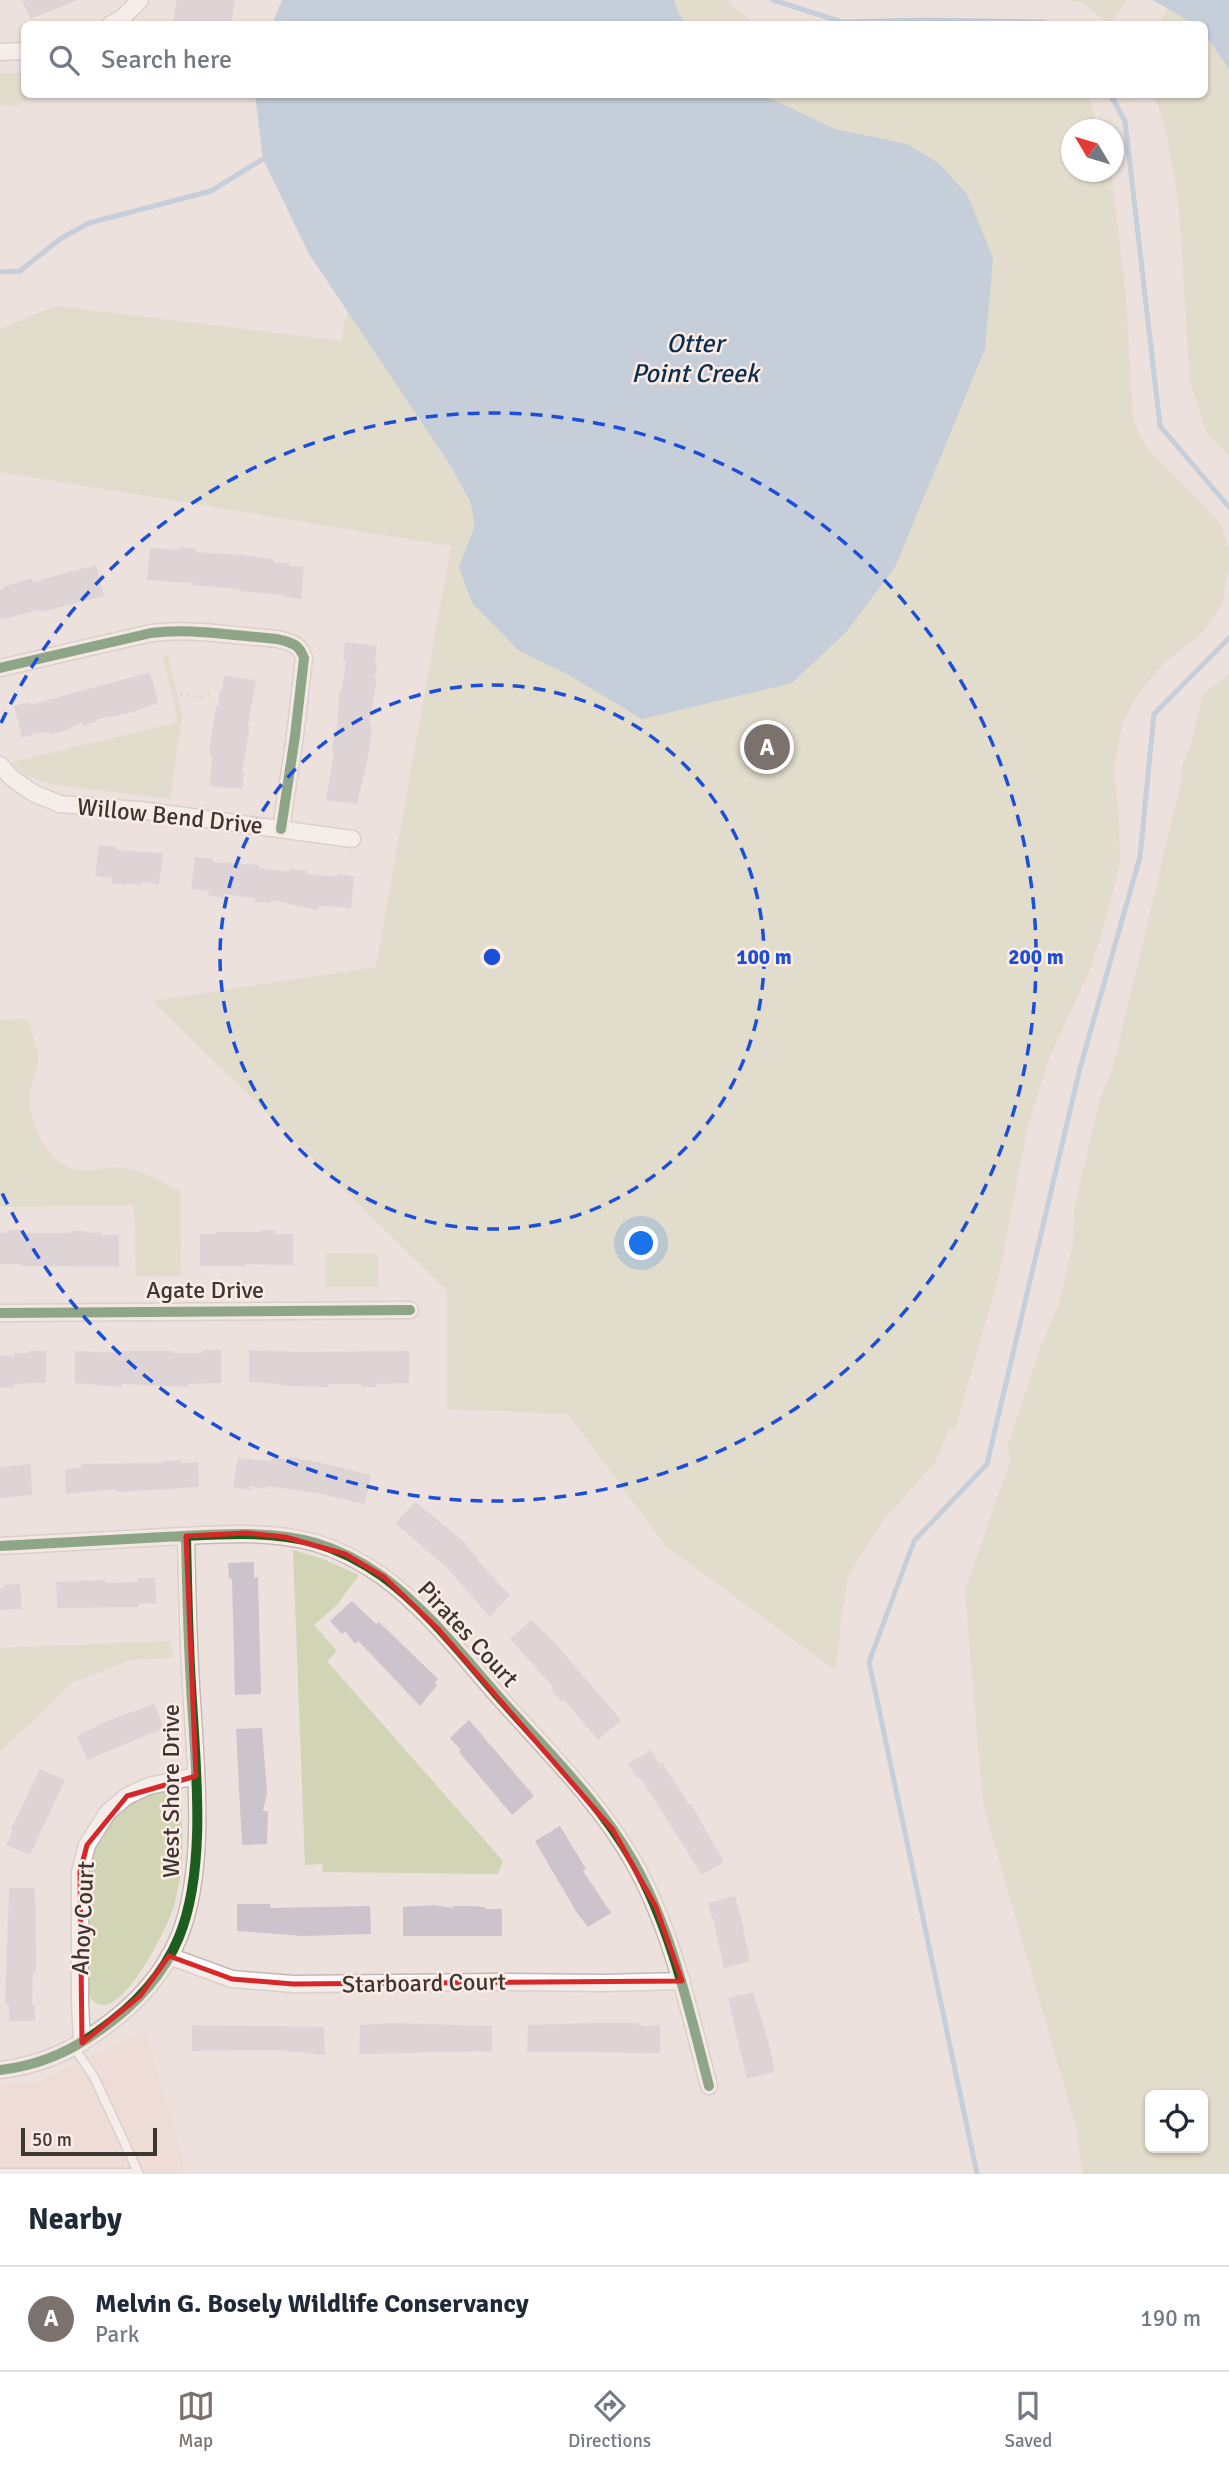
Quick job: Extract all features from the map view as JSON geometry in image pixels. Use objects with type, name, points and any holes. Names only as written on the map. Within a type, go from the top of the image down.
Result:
[{"type":"street","points":[[117,21],[140,0]]},
{"type":"street","points":[[0,52],[21,51]]},
{"type":"street","points":[[0,668],[172,630],[278,639],[294,645],[301,650],[304,658],[281,829]]},
{"type":"street","name":"Willow Bend Drive","points":[[0,765],[12,778],[33,793],[60,804],[140,810],[352,839]]},
{"type":"street","name":"Agate Drive","points":[[0,1313],[410,1310]]},
{"type":"street","name":"Pirates Court","points":[[0,1546],[186,1536],[285,1536],[316,1543],[345,1554],[370,1568],[412,1602],[437,1628],[580,1788],[613,1830],[656,1907],[682,1980],[709,2086]]},
{"type":"street","name":"West Shore Drive","points":[[0,2070],[32,2066],[78,2045],[108,2025],[140,1996],[163,1968],[183,1927],[194,1881],[196,1776],[186,1536]]},
{"type":"street","name":"Ahoy Court","points":[[78,2045],[80,1872],[87,1845],[108,1812],[127,1796],[149,1786],[196,1776]]},
{"type":"street","name":"Starboard Court","points":[[169,1956],[232,1979],[293,1984],[603,1983],[682,1980]]},
{"type":"lane","points":[[0,2173],[138,2173],[78,2045]]},
{"type":"path","points":[[180,694],[202,697],[209,695]]},
{"type":"highlighted area","points":[[247,1533],[285,1537],[345,1554],[384,1577],[437,1628],[613,1830],[656,1907],[682,1981],[293,1984],[232,1979],[169,1956],[140,1996],[82,2043],[80,1872],[87,1845],[127,1796],[196,1776],[186,1536]]},
{"type":"shaded area","points":[[145,2031],[183,2158],[183,2174],[0,2174],[0,2084],[36,2083]]},
{"type":"green space","points":[[410,0],[728,0],[751,21],[406,21]]},
{"type":"green space","points":[[1069,0],[1126,0],[1111,21],[1105,21],[1082,3]]},
{"type":"green space","points":[[1170,4],[1229,30],[1229,456],[1207,433],[1190,381],[1179,206],[1165,125],[1155,98],[1208,98],[1208,21],[1161,21]]},
{"type":"green space","points":[[0,73],[20,73],[21,98],[27,100],[19,106],[0,105]]},
{"type":"green space","points":[[390,98],[1087,98],[1091,104],[1095,119],[1061,119],[1061,182],[1112,182],[1126,297],[1133,421],[1148,450],[1220,523],[1229,549],[1229,571],[1222,604],[1201,634],[1164,663],[1135,698],[1122,725],[1114,768],[1120,863],[1088,974],[1050,1056],[1028,1125],[999,1275],[955,1429],[949,1429],[935,1463],[883,1520],[847,1578],[835,1670],[666,1546],[568,1414],[447,1409],[447,1291],[153,1001],[376,967],[451,546],[0,472],[0,329],[55,306],[341,341]]},
{"type":"green space","points":[[168,655],[182,715],[170,799],[50,784],[30,777],[10,763],[178,722],[163,657]]},
{"type":"green space","points":[[1229,674],[1229,2174],[1083,2174],[1077,2131],[983,1803],[965,1591],[1011,1458],[1007,1448],[1040,1349],[1059,1304],[1073,1244],[1074,1208],[1102,1093],[1113,1068],[1181,783],[1181,768],[1191,744],[1203,694]]},
{"type":"green space","points":[[28,1019],[38,1057],[29,1101],[40,1138],[53,1156],[71,1168],[132,1169],[180,1191],[181,1276],[136,1276],[134,1205],[0,1207],[0,1020]]},
{"type":"green space","points":[[326,1253],[378,1254],[378,1287],[325,1287]]},
{"type":"green space","points":[[293,1550],[323,1559],[359,1575],[337,1605],[314,1625],[337,1651],[327,1661],[503,1861],[498,1874],[323,1872],[322,1864],[305,1865]]},
{"type":"green space","points":[[170,1641],[174,1658],[130,1660],[72,1683],[0,1752],[0,1648]]},
{"type":"green space","points":[[168,1788],[180,1799],[182,1808],[182,1856],[174,1906],[138,1976],[124,1993],[111,2003],[98,2004],[88,1993],[88,1872],[95,1844],[113,1817],[140,1796]]},
{"type":"water","points":[[282,0],[674,0],[678,13],[685,21],[273,21]]},
{"type":"water","points":[[1153,0],[1229,0],[1229,69],[1208,38],[1208,21],[1189,21]]},
{"type":"water","name":"Otter Point Creek","points":[[255,98],[769,98],[835,129],[907,144],[938,163],[967,194],[993,258],[985,349],[895,567],[847,631],[792,683],[642,719],[569,675],[518,650],[472,603],[459,567],[475,525],[470,501],[449,463],[309,254],[263,159]]},
{"type":"building","points":[[22,0],[76,0],[76,1],[30,19]]},
{"type":"building","points":[[177,0],[235,0],[232,21],[173,21]]},
{"type":"building","points":[[181,547],[196,549],[196,552],[243,555],[304,567],[301,599],[192,585],[193,583],[147,580],[150,548],[180,550]]},
{"type":"building","points":[[96,565],[104,596],[0,620],[0,590],[3,587]]},
{"type":"building","points":[[345,642],[377,646],[377,679],[369,725],[372,726],[368,758],[357,804],[326,800],[346,660],[343,660]]},
{"type":"building","points":[[150,672],[158,703],[129,713],[98,719],[83,726],[82,722],[51,734],[37,733],[22,738],[14,706],[29,702],[30,705]]},
{"type":"building","points":[[224,676],[256,680],[248,725],[242,789],[210,786],[212,754],[209,754],[216,706],[220,691],[222,692]]},
{"type":"building","points":[[99,845],[116,847],[116,850],[163,853],[159,884],[142,882],[141,885],[126,885],[111,883],[112,878],[95,876]]},
{"type":"building","points":[[195,857],[213,859],[213,862],[259,865],[259,868],[289,872],[290,869],[308,871],[307,874],[354,876],[351,908],[318,906],[317,910],[271,900],[271,903],[255,902],[255,898],[208,895],[209,891],[191,889]]},
{"type":"building","points":[[7,1230],[22,1230],[22,1233],[85,1231],[101,1232],[101,1235],[119,1235],[119,1267],[0,1264],[0,1233],[7,1233]]},
{"type":"building","points":[[275,1230],[275,1234],[293,1234],[293,1265],[200,1266],[200,1234]]},
{"type":"building","points":[[203,1350],[221,1350],[221,1383],[188,1384],[188,1387],[122,1384],[122,1387],[75,1383],[75,1351],[202,1353]]},
{"type":"building","points":[[249,1350],[409,1351],[409,1383],[376,1384],[376,1387],[328,1384],[328,1387],[249,1382]]},
{"type":"building","points":[[46,1351],[46,1383],[14,1385],[14,1388],[0,1387],[0,1355],[14,1356],[14,1353]]},
{"type":"building","points":[[272,1457],[322,1463],[371,1475],[365,1504],[267,1486],[266,1489],[250,1486],[250,1490],[233,1487],[238,1458],[271,1461]]},
{"type":"building","points":[[181,1460],[181,1463],[198,1462],[199,1487],[116,1492],[115,1489],[66,1494],[65,1469],[81,1468],[81,1464],[164,1463]]},
{"type":"building","points":[[31,1464],[32,1495],[0,1498],[0,1467]]},
{"type":"building","points":[[415,1502],[467,1544],[478,1558],[476,1559],[510,1595],[490,1617],[446,1567],[395,1523]]},
{"type":"building","points":[[254,1562],[254,1578],[258,1577],[261,1694],[235,1695],[232,1579],[229,1579],[228,1563]]},
{"type":"building","points":[[138,1578],[155,1578],[156,1603],[139,1604],[139,1607],[57,1608],[56,1582],[138,1582]]},
{"type":"building","points":[[20,1584],[22,1609],[0,1610],[0,1588],[4,1588],[3,1585]]},
{"type":"building","points":[[352,1601],[376,1624],[379,1622],[438,1679],[435,1683],[437,1685],[420,1706],[358,1641],[355,1644],[345,1631],[342,1634],[330,1621]]},
{"type":"building","points":[[531,1620],[555,1643],[621,1720],[598,1740],[564,1700],[562,1702],[551,1690],[554,1688],[510,1639]]},
{"type":"building","points":[[154,1704],[164,1728],[87,1760],[77,1736],[107,1721]]},
{"type":"building","points":[[469,1720],[534,1796],[512,1815],[450,1738]]},
{"type":"building","points":[[262,1728],[267,1793],[263,1811],[268,1811],[267,1844],[242,1845],[236,1729]]},
{"type":"building","points":[[651,1750],[660,1764],[662,1762],[689,1805],[691,1804],[724,1862],[702,1875],[640,1777],[637,1778],[628,1764]]},
{"type":"building","points":[[40,1769],[65,1780],[30,1855],[6,1845]]},
{"type":"building","points":[[560,1826],[586,1869],[583,1871],[611,1913],[588,1927],[535,1841]]},
{"type":"building","points":[[9,1888],[35,1888],[36,1971],[33,1971],[32,2005],[35,2005],[35,2021],[9,2021],[9,2005],[5,2005]]},
{"type":"building","points":[[735,1896],[750,1961],[724,1968],[708,1903]]},
{"type":"building","points":[[237,1904],[270,1904],[271,1908],[370,1906],[371,1934],[303,1936],[237,1931]]},
{"type":"building","points":[[434,1905],[502,1909],[502,1936],[403,1936],[403,1907]]},
{"type":"building","points":[[753,1992],[775,2072],[747,2079],[728,1998]]},
{"type":"building","points":[[394,2023],[492,2026],[492,2051],[359,2054],[360,2025]]},
{"type":"building","points":[[192,2025],[324,2027],[325,2055],[275,2050],[192,2051]]},
{"type":"building","points":[[528,2025],[660,2025],[660,2053],[527,2052]]},
{"type":"waterway","points":[[773,0],[839,21]]},
{"type":"waterway","points":[[883,21],[984,21]]},
{"type":"waterway","points":[[1112,98],[1125,121],[1160,426],[1229,507]]},
{"type":"waterway","points":[[0,272],[20,271],[60,239],[89,223],[211,191],[263,159]]},
{"type":"waterway","points":[[977,2174],[869,1662],[914,1541],[987,1464],[1080,1068],[1140,857],[1154,714],[1229,638]]},
{"type":"cycle path","points":[[0,668],[163,632],[265,638],[283,640],[295,645],[304,658],[281,829]]},
{"type":"cycle path","points":[[0,1313],[410,1310]]},
{"type":"cycle path","points":[[0,1546],[259,1534],[316,1543],[358,1561],[382,1576],[414,1603],[444,1634],[571,1776],[619,1839],[647,1887],[669,1942],[709,2086]]},
{"type":"cycle path","points":[[0,2070],[51,2057],[75,2046],[110,2023],[134,2002],[155,1978],[179,1937],[188,1909],[197,1846],[197,1779],[186,1536]]},
{"type":"place","name":"Melvin G. Bosely Wildlife Conservancy","points":[[767,747]]}]
